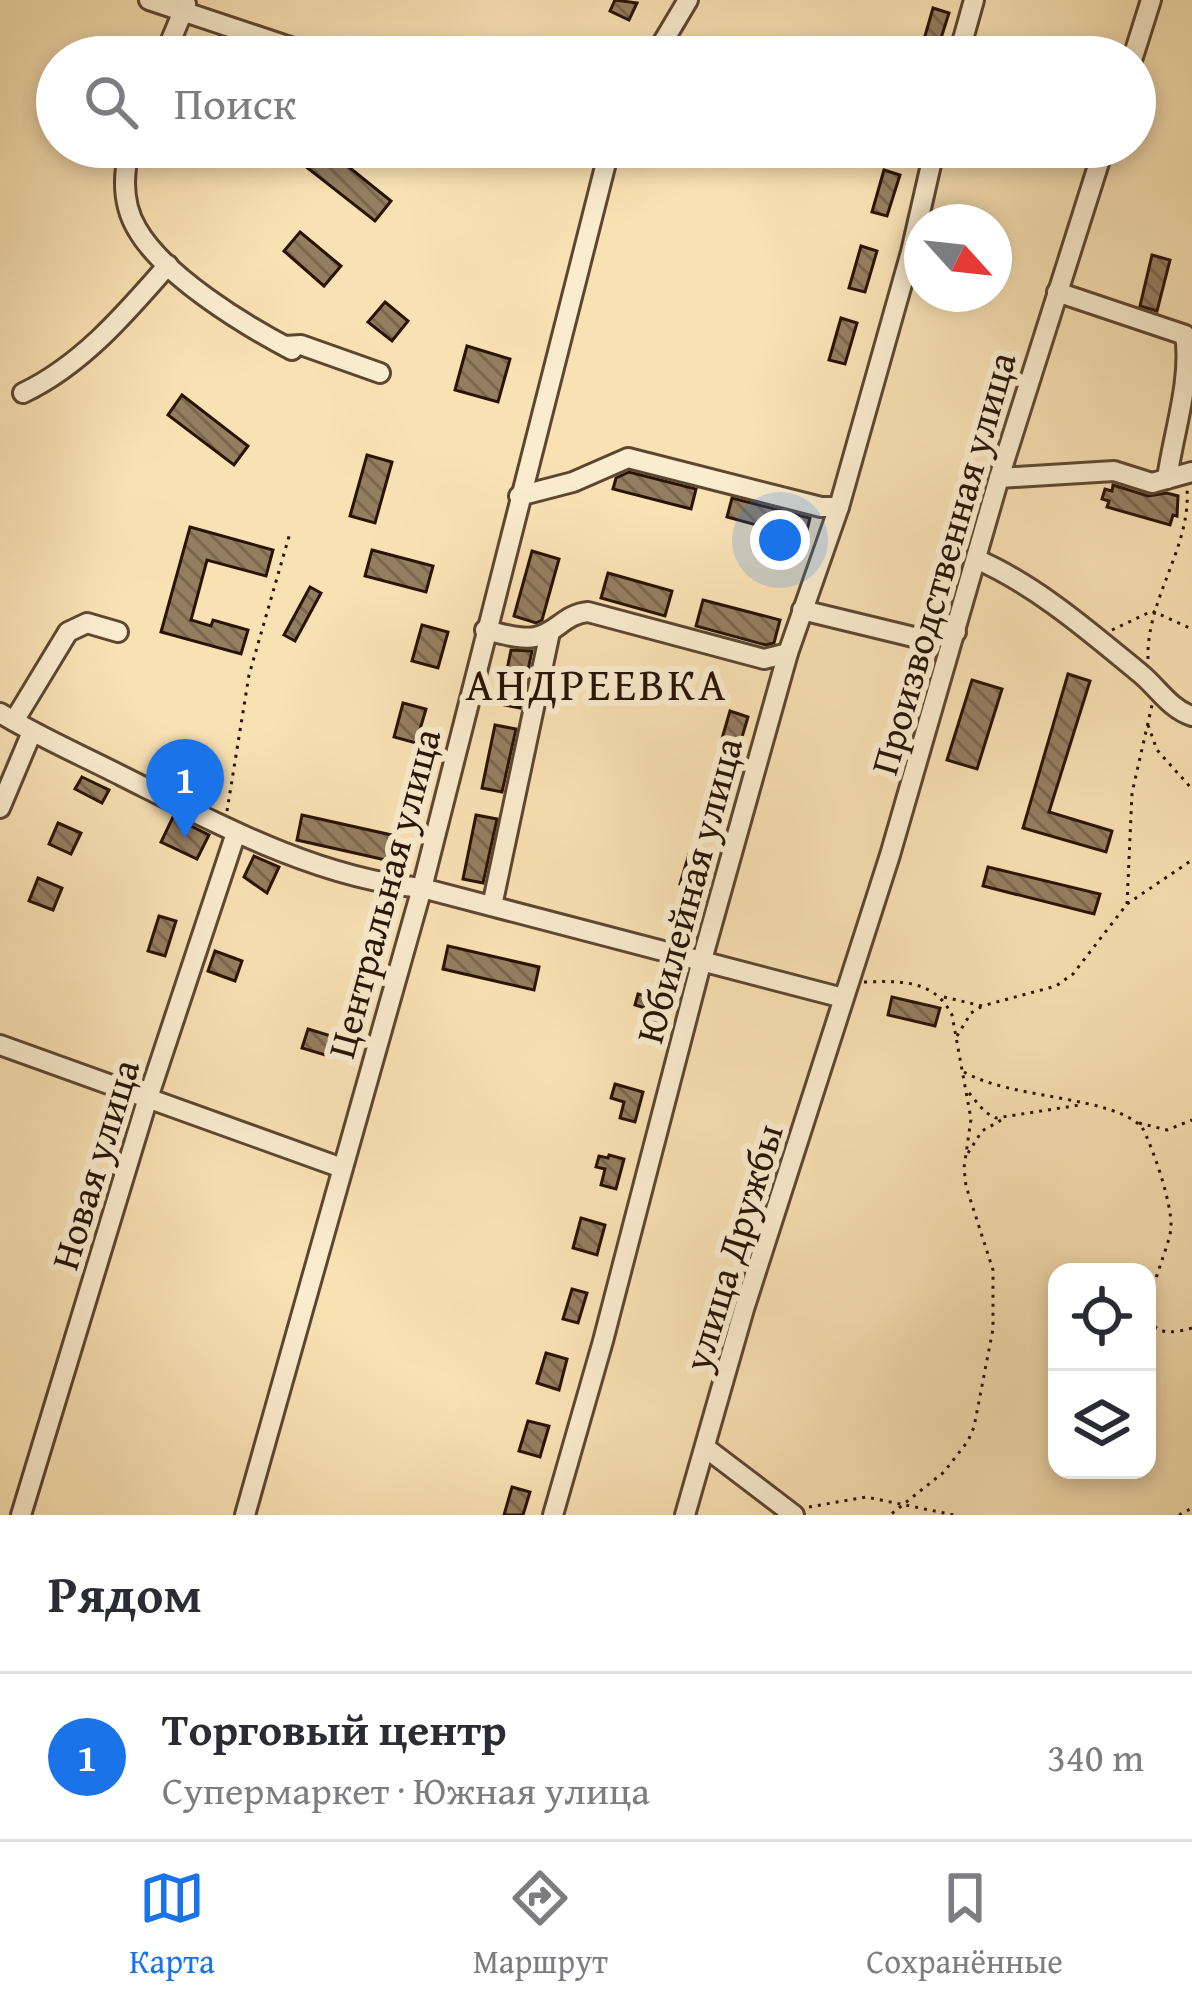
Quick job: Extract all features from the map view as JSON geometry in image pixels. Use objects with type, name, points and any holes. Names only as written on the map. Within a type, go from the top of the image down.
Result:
[{"type":"street","points":[[149,0],[186,5],[266,36]]},
{"type":"street","points":[[666,36],[688,0]]},
{"type":"street","points":[[964,36],[974,0]]},
{"type":"street","points":[[1140,36],[1151,0]]},
{"type":"street","points":[[173,36],[186,5]]},
{"type":"street","points":[[129,168],[127,204],[137,230],[168,265],[223,308],[288,348],[301,345],[380,373]]},
{"type":"street","name":"Центральная улица","points":[[245,1515],[422,888],[605,168]]},
{"type":"street","name":"Юбилейная улица","points":[[553,1515],[788,652],[839,507],[930,168]]},
{"type":"street","name":"Производственная улица","points":[[845,990],[1097,168]]},
{"type":"street","points":[[23,393],[115,326],[168,265]]},
{"type":"street","points":[[1057,292],[1185,335],[1190,350],[1185,395],[1167,479]]},
{"type":"street","points":[[519,496],[573,482],[628,458],[821,507],[839,507]]},
{"type":"street","points":[[999,478],[1114,471],[1142,482],[1192,472]]},
{"type":"street","points":[[976,559],[1003,571],[1093,635],[1170,703],[1192,716]]},
{"type":"street","points":[[802,610],[926,640],[956,632]]},
{"type":"street","points":[[485,630],[531,638],[550,632],[563,618],[588,612],[764,659],[782,676]]},
{"type":"street","points":[[118,632],[87,622],[68,632],[7,717],[230,831],[364,878],[845,990]]},
{"type":"street","points":[[492,906],[550,632]]},
{"type":"street","points":[[764,659],[788,652]]},
{"type":"street","points":[[0,808],[32,732]]},
{"type":"street","name":"Новая улица","points":[[21,1515],[230,831]]},
{"type":"street","name":"улица Дружбы","points":[[685,1515],[744,1309],[845,990]]},
{"type":"street","points":[[0,1046],[342,1168]]},
{"type":"street","points":[[706,1448],[792,1514]]},
{"type":"path","points":[[230,831],[249,675],[290,532]]},
{"type":"path","points":[[1093,635],[1152,611],[1192,628]]},
{"type":"path","points":[[1148,723],[1157,750],[1192,789]]},
{"type":"path","points":[[956,1039],[971,1013],[982,1006],[1056,986],[1083,963],[1127,904],[1192,860]]},
{"type":"path","points":[[845,990],[906,981],[982,1006]]},
{"type":"path","points":[[890,1515],[944,1472],[968,1441],[993,1329],[993,1270],[965,1186],[971,1119],[968,1091],[952,1015],[937,994]]},
{"type":"path","points":[[963,1071],[993,1086],[1106,1108],[1154,1129],[1167,1130],[1192,1120]]},
{"type":"path","points":[[968,1091],[985,1112],[1005,1118]]},
{"type":"path","points":[[966,1158],[982,1131],[1005,1118],[1082,1105]]},
{"type":"path","points":[[1133,1118],[1148,1138],[1171,1218],[1168,1246],[1148,1310],[1159,1328],[1192,1328]]},
{"type":"path","points":[[792,1514],[866,1497],[954,1515]]},
{"type":"path","points":[[1179,1515],[1192,1508]]},
{"type":"building","points":[[615,0],[637,3],[629,20],[610,11]]},
{"type":"building","points":[[933,8],[949,13],[942,36],[925,36]]},
{"type":"building","points":[[308,168],[350,168],[391,201],[375,221]]},
{"type":"building","points":[[884,170],[900,175],[887,216],[872,212]]},
{"type":"building","points":[[300,232],[341,266],[324,286],[284,251]]},
{"type":"building","points":[[861,246],[877,251],[865,292],[849,288]]},
{"type":"building","points":[[1152,255],[1170,260],[1157,311],[1140,306]]},
{"type":"building","points":[[385,302],[408,321],[392,341],[368,322]]},
{"type":"building","points":[[841,318],[857,323],[845,364],[829,360]]},
{"type":"building","points":[[467,346],[510,359],[498,402],[455,390]]},
{"type":"building","points":[[182,395],[248,446],[234,465],[168,415]]},
{"type":"building","points":[[367,455],[392,462],[375,523],[350,516]]},
{"type":"building","points":[[629,472],[696,489],[691,509],[613,489],[616,478]]},
{"type":"building","points":[[1113,485],[1148,496],[1178,496],[1177,516],[1173,515],[1170,525],[1107,507],[1109,501],[1102,499],[1105,489],[1112,491]]},
{"type":"building","points":[[732,498],[810,518],[805,538],[727,517]]},
{"type":"building","points":[[190,527],[273,550],[266,576],[207,560],[191,620],[211,626],[213,620],[248,630],[241,654],[161,632]]},
{"type":"building","points":[[372,550],[433,566],[426,592],[365,576]]},
{"type":"building","points":[[532,551],[559,559],[542,620],[536,623],[514,616]]},
{"type":"building","points":[[608,573],[672,591],[665,616],[601,598]]},
{"type":"building","points":[[310,587],[321,593],[295,641],[284,635]]},
{"type":"building","points":[[703,600],[780,620],[774,643],[766,645],[696,626]]},
{"type":"building","points":[[422,625],[448,632],[438,668],[412,661]]},
{"type":"building","points":[[511,650],[532,651],[520,708],[500,704]]},
{"type":"building","points":[[1068,674],[1090,681],[1049,812],[1112,831],[1106,852],[1023,828]]},
{"type":"building","points":[[972,680],[1002,689],[977,769],[947,760]]},
{"type":"building","points":[[403,703],[426,709],[416,743],[394,737]]},
{"type":"building","points":[[730,711],[748,717],[739,747],[721,742]]},
{"type":"building","points":[[495,725],[516,729],[502,792],[482,788]]},
{"type":"building","points":[[82,777],[109,790],[102,803],[75,789]]},
{"type":"building","points":[[710,788],[727,793],[717,823],[700,818]]},
{"type":"building","points":[[302,815],[396,836],[390,861],[297,840]]},
{"type":"building","points":[[476,815],[497,819],[483,883],[463,879]]},
{"type":"building","points":[[173,817],[209,835],[197,859],[161,842]]},
{"type":"building","points":[[58,823],[81,833],[71,854],[49,844]]},
{"type":"building","points":[[689,854],[706,859],[697,889],[680,884]]},
{"type":"building","points":[[254,856],[279,867],[267,893],[244,877]]},
{"type":"building","points":[[988,867],[1100,894],[1094,914],[983,886]]},
{"type":"building","points":[[38,878],[62,888],[53,910],[29,901]]},
{"type":"building","points":[[159,916],[176,921],[165,956],[148,951]]},
{"type":"building","points":[[448,946],[539,967],[534,990],[443,969]]},
{"type":"building","points":[[215,951],[242,961],[235,981],[208,971]]},
{"type":"building","points":[[638,994],[667,1002],[658,1032],[643,1028],[649,1009],[635,1005]]},
{"type":"building","points":[[892,997],[940,1008],[935,1026],[888,1015]]},
{"type":"building","points":[[308,1029],[331,1036],[325,1055],[302,1048]]},
{"type":"building","points":[[615,1084],[643,1092],[635,1122],[620,1118],[624,1102],[611,1098]]},
{"type":"building","points":[[599,1156],[624,1159],[616,1189],[601,1185],[605,1169],[596,1167]]},
{"type":"building","points":[[581,1218],[605,1225],[597,1255],[573,1248]]},
{"type":"building","points":[[572,1289],[587,1293],[578,1323],[563,1319]]},
{"type":"building","points":[[546,1353],[567,1359],[559,1390],[537,1383]]},
{"type":"building","points":[[528,1421],[549,1426],[540,1457],[519,1451]]},
{"type":"building","points":[[512,1487],[530,1492],[523,1515],[504,1515]]},
{"type":"place","name":"Торговый центр","points":[[185,838]]},
{"type":"district","name":"АНДРЕЕВКА","points":[[597,683]]}]
